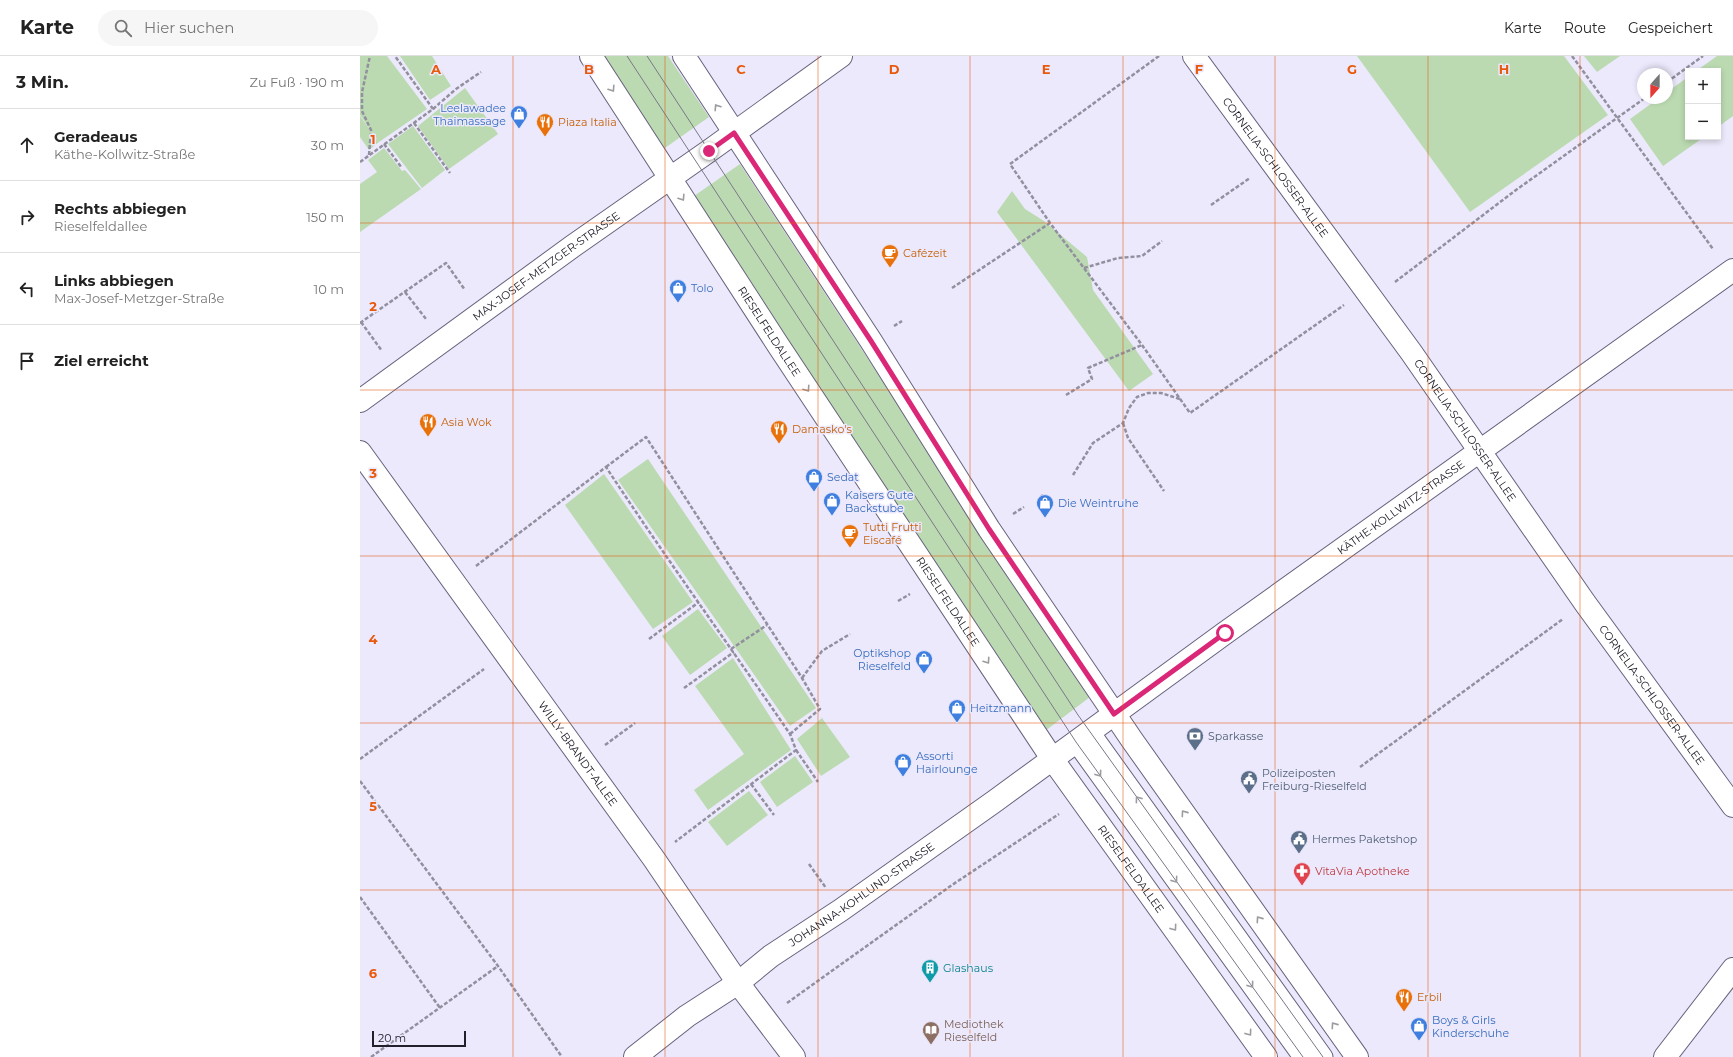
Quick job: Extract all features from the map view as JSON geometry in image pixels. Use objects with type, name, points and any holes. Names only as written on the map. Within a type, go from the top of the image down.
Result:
[{"type":"street","name":"RIESELFELDALLEE","points":[[591,56],[892,520],[1053,760],[1266,1057]]},
{"type":"street","points":[[684,56],[871,341],[989,529],[1114,714],[1357,1057]]},
{"type":"street","name":"MAX-JOSEF-METZGER-STRASSE","points":[[360,401],[573,246],[734,133],[840,56]]},
{"type":"street","name":"CORNELIA-SCHLOSSER-ALLEE","points":[[1194,56],[1369,295],[1480,451],[1585,603],[1733,806]]},
{"type":"street","name":"KÄTHE-KOLLWITZ-STRASSE","points":[[1083,737],[1731,271]]},
{"type":"street","name":"WILLY-BRANDT-ALLEE","points":[[360,452],[654,859],[738,983],[794,1057]]},
{"type":"street","name":"JOHANNA-KOHLUND-STRASSE","points":[[635,1057],[687,1016],[738,983],[771,956],[841,910],[1053,760],[1083,737]]},
{"type":"street","points":[[1665,1057],[1733,970]]},
{"type":"lane","points":[[1083,737],[1303,1057]]},
{"type":"lane","points":[[1083,737],[1324,1057]]},
{"type":"path","points":[[369,155],[371,130],[362,112],[362,92],[370,56]]},
{"type":"path","points":[[395,56],[432,109]]},
{"type":"path","points":[[1159,56],[1010,164],[1050,223],[1142,345],[1190,413],[1369,295],[1637,104]]},
{"type":"path","points":[[1572,56],[1731,271]]},
{"type":"path","points":[[1673,78],[1703,56]]},
{"type":"path","points":[[360,162],[414,123],[456,89],[481,72]]},
{"type":"path","points":[[414,123],[450,173]]},
{"type":"path","points":[[384,144],[402,168]]},
{"type":"path","points":[[1211,205],[1272,163]]},
{"type":"path","points":[[952,288],[1050,223]]},
{"type":"path","points":[[1084,268],[1118,258],[1142,256],[1162,241]]},
{"type":"path","points":[[397,374],[361,323],[446,263],[482,313]]},
{"type":"path","points":[[405,292],[417,309],[445,340]]},
{"type":"path","points":[[1066,395],[1092,379],[1088,368],[1142,345]]},
{"type":"path","points":[[1073,475],[1093,443],[1123,423],[1129,408],[1137,397],[1148,393],[1161,393],[1180,399]]},
{"type":"path","points":[[1123,423],[1128,438],[1164,491]]},
{"type":"path","points":[[455,583],[646,437],[802,678],[820,709],[790,734]]},
{"type":"path","points":[[606,467],[652,537],[732,649],[790,734],[796,750],[818,782]]},
{"type":"path","points":[[649,639],[699,602]]},
{"type":"path","points":[[1360,767],[1585,603]]},
{"type":"path","points":[[732,649],[767,625]]},
{"type":"path","points":[[802,678],[822,651],[850,634]]},
{"type":"path","points":[[684,688],[734,652]]},
{"type":"path","points":[[360,759],[505,653]]},
{"type":"path","points":[[583,760],[635,723]]},
{"type":"path","points":[[654,859],[796,750]]},
{"type":"path","points":[[360,781],[498,966],[562,1057]]},
{"type":"path","points":[[751,784],[774,815]]},
{"type":"path","points":[[766,1019],[952,885],[1082,799]]},
{"type":"path","points":[[360,897],[440,1008]]},
{"type":"path","points":[[371,1057],[498,966]]},
{"type":"green space","points":[[360,56],[387,56],[427,109],[379,142],[360,115]]},
{"type":"green space","points":[[400,56],[432,56],[451,86],[430,100]]},
{"type":"green space","points":[[601,56],[668,56],[709,117],[662,150]]},
{"type":"green space","points":[[1357,56],[1564,56],[1608,115],[1470,212]]},
{"type":"green space","points":[[1584,56],[1620,56],[1597,72]]},
{"type":"green space","points":[[1717,56],[1733,56],[1733,116],[1721,125],[1721,68],[1700,68]]},
{"type":"green space","points":[[1685,79],[1685,140],[1700,140],[1663,166],[1630,119],[1651,104],[1673,104],[1673,88]]},
{"type":"green space","points":[[465,88],[498,134],[449,169],[418,126]]},
{"type":"green space","points":[[360,116],[379,142],[369,150],[360,137]]},
{"type":"green space","points":[[413,126],[445,170],[422,188],[388,144]]},
{"type":"green space","points":[[384,148],[402,171],[405,170],[421,189],[360,232],[360,184],[377,172],[368,160]]},
{"type":"green space","points":[[740,164],[1090,697],[1045,731],[694,196]]},
{"type":"green space","points":[[1012,191],[1025,209],[1044,221],[1087,257],[1093,290],[1153,374],[1129,391],[997,212]]},
{"type":"green space","points":[[648,459],[816,708],[790,726],[618,480]]},
{"type":"green space","points":[[604,474],[693,602],[653,629],[565,505]]},
{"type":"green space","points":[[698,609],[727,648],[690,675],[662,636]]},
{"type":"green space","points":[[733,658],[791,750],[708,810],[694,790],[744,754],[695,686]]},
{"type":"green space","points":[[822,718],[850,757],[821,776],[797,739]]},
{"type":"green space","points":[[795,756],[813,782],[777,807],[760,782]]},
{"type":"green space","points":[[749,791],[768,815],[727,846],[708,822]]},
{"type":"tram line","points":[[627,56],[1076,742],[1303,1057]]},
{"type":"tram line","points":[[647,56],[1078,715],[1323,1057]]},
{"type":"place","name":"Leelawadee Thaimassage","points":[[519,129]]},
{"type":"place","name":"Piaza Italia","points":[[545,137]]},
{"type":"place","name":"Cafézeit","points":[[890,268]]},
{"type":"place","name":"Tolo","points":[[678,303]]},
{"type":"place","name":"Asia Wok","points":[[428,437]]},
{"type":"place","name":"Damasko's","points":[[779,444]]},
{"type":"place","name":"Sedat","points":[[814,492]]},
{"type":"place","name":"Kaisers Gute Backstube","points":[[832,516]]},
{"type":"place","name":"Die Weintruhe","points":[[1045,518]]},
{"type":"place","name":"Tutti Frutti Eiscafé","points":[[850,548]]},
{"type":"place","name":"Optikshop Rieselfeld","points":[[924,674]]},
{"type":"place","name":"Heitzmann","points":[[957,723]]},
{"type":"place","name":"Sparkasse","points":[[1195,751]]},
{"type":"place","name":"Assorti Hairlounge","points":[[903,777]]},
{"type":"place","name":"Polizeiposten Freiburg-Rieselfeld","points":[[1249,794]]},
{"type":"place","name":"Hermes Paketshop","points":[[1299,854]]},
{"type":"place","name":"VitaVia Apotheke","points":[[1302,886]]},
{"type":"place","name":"Glashaus","points":[[930,983]]},
{"type":"place","name":"Erbil","points":[[1404,1012]]},
{"type":"place","name":"Boys & Girls Kinderschuhe","points":[[1419,1041]]},
{"type":"place","name":"Mediothek Rieselfeld","points":[[931,1045]]},
{"type":"route","points":[[709,151],[734,133],[871,341],[989,529],[1114,714],[1225,633]]}]
